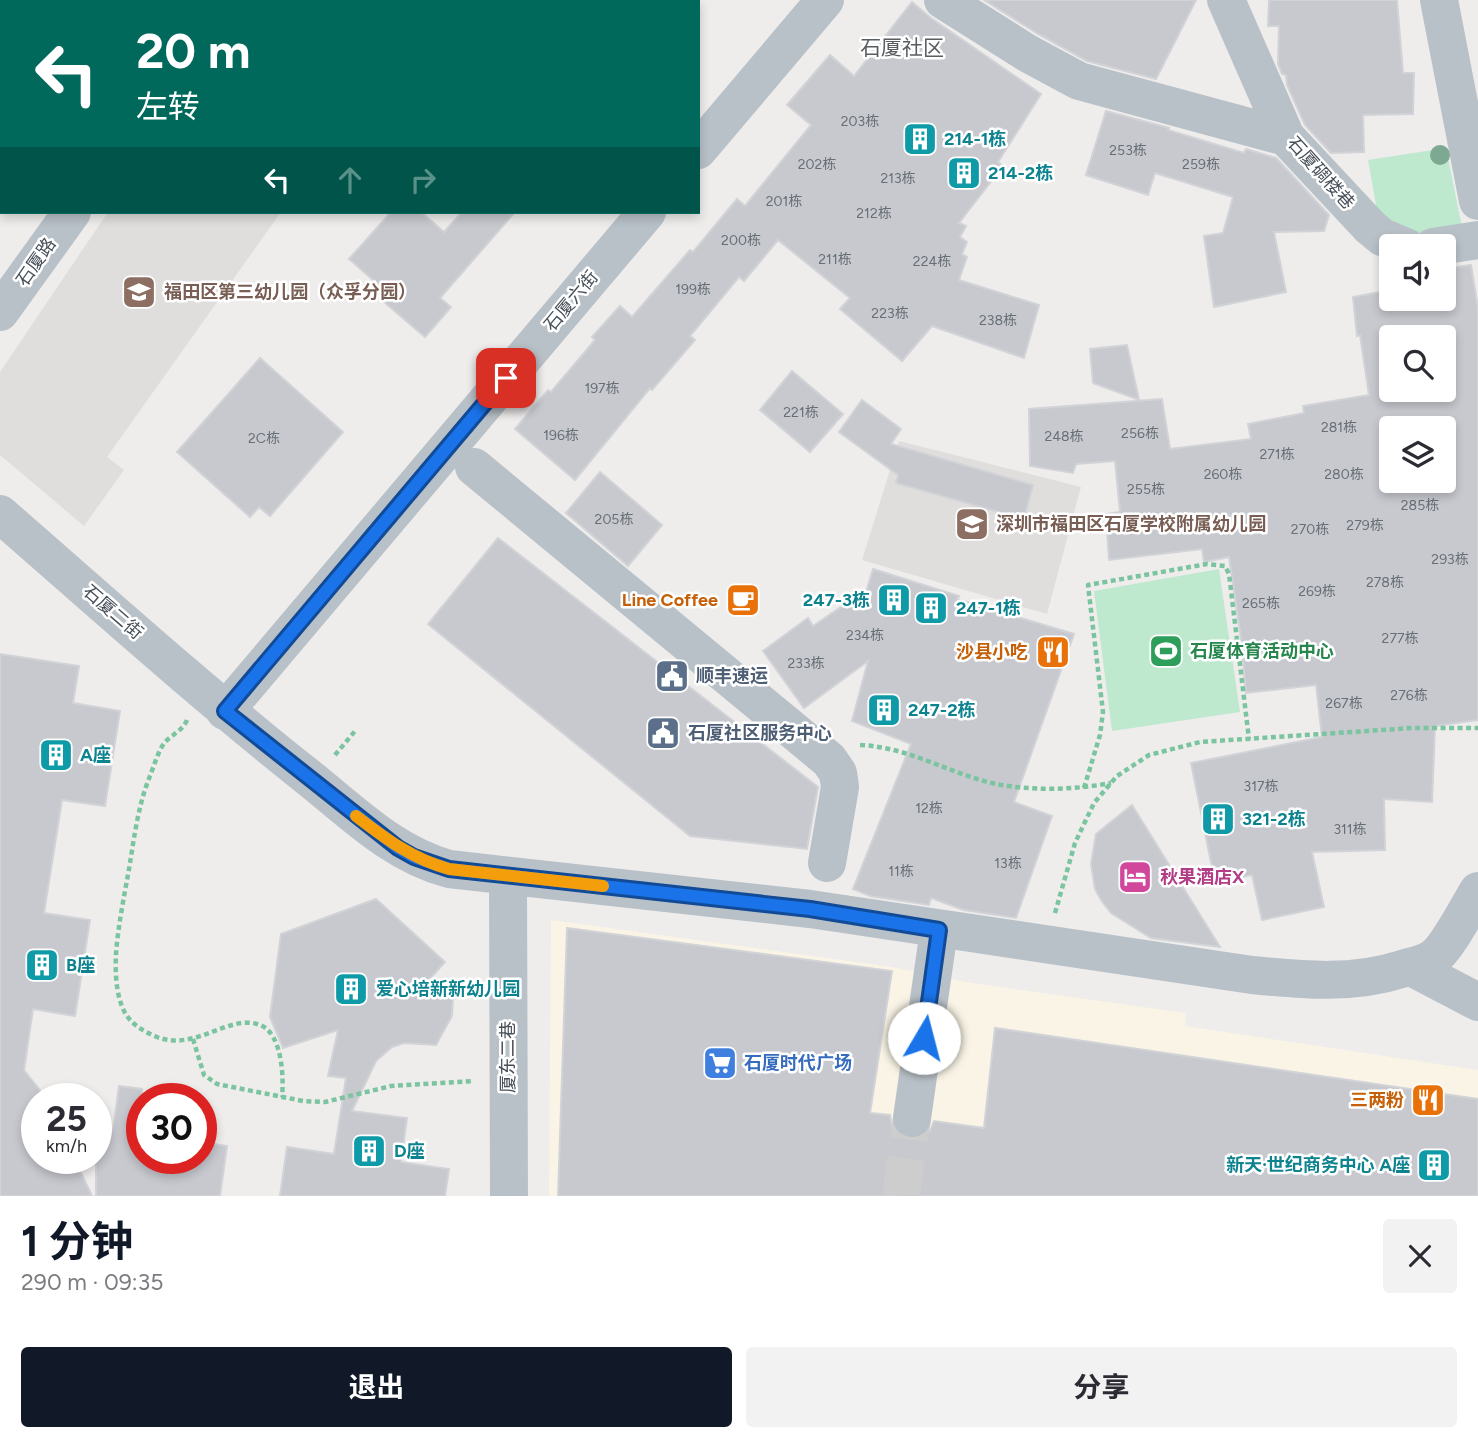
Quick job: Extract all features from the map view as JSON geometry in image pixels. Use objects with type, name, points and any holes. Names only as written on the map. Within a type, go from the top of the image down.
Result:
[{"type":"street","points":[[700,148],[825,0]]},
{"type":"street","points":[[943,0],[1079,81],[1286,137]]},
{"type":"street","name":"石厦碉楼巷","points":[[1226,0],[1286,137],[1379,234]]},
{"type":"street","points":[[1439,0],[1478,201]]},
{"type":"street","name":"石厦路","points":[[0,312],[71,214]]},
{"type":"street","name":"石厦六街","points":[[225,711],[645,214]]},
{"type":"street","points":[[1456,243],[1478,240]]},
{"type":"street","points":[[474,467],[835,767],[840,781],[819,862],[818,911]]},
{"type":"street","name":"石厦二街","points":[[0,514],[225,711],[398,848],[414,857],[449,869],[818,911],[1252,975],[1317,981],[1359,979],[1411,967],[1432,959],[1439,953],[1478,891]]},
{"type":"street","name":"厦东二巷","points":[[508,876],[509,1196]]},
{"type":"street","points":[[912,1118],[939,930]]},
{"type":"street","points":[[1411,967],[1478,1002]]},
{"type":"path","points":[[1084,788],[1100,735],[1103,712],[1088,585],[1207,564],[1225,566],[1229,574],[1249,739]]},
{"type":"path","points":[[185,726],[164,744],[148,779],[135,831],[122,907],[116,953],[116,979],[126,1015],[139,1028],[159,1038],[192,1040],[237,1024],[261,1025],[269,1031],[282,1063],[282,1097]]},
{"type":"path","points":[[1048,945],[1075,843],[1094,803],[1112,782],[1149,755],[1200,743],[1412,728],[1478,728]]},
{"type":"path","points":[[826,757],[839,749],[854,746],[889,748],[996,783],[1039,788],[1084,788],[1112,782]]},
{"type":"path","points":[[192,1040],[204,1075],[217,1084],[282,1097],[325,1102],[391,1086],[468,1081]]},
{"type":"shaded area","name":"福田区第三幼儿园（众孚分园）","points":[[107,214],[280,214],[107,457],[124,470],[84,526],[0,455],[0,372]]},
{"type":"shaded area","name":"深圳市福田区石厦学校附属幼儿园","points":[[899,441],[1081,487],[1047,614],[862,560]]},
{"type":"shaded area","name":"石厦时代广场","points":[[551,920],[892,967],[972,983],[1186,1013],[1185,1026],[1478,1070],[1478,1196],[549,1196]]},
{"type":"green space","points":[[1446,148],[1463,232],[1416,234],[1378,216],[1368,160]]},
{"type":"green space","name":"石厦体育活动中心","points":[[1219,569],[1240,712],[1112,731],[1094,591]]},
{"type":"building","points":[[984,0],[1196,0],[1156,79],[1087,61]]},
{"type":"building","points":[[1269,0],[1397,0],[1403,73],[1414,73],[1413,114],[1363,115],[1364,152],[1331,153],[1305,125],[1287,85],[1286,75],[1282,74],[1278,64],[1279,26],[1268,26]]},
{"type":"building","points":[[912,2],[1041,94],[998,162],[1003,166],[959,223],[966,226],[960,237],[967,242],[962,254],[967,257],[959,280],[1039,305],[1024,358],[932,326],[902,361],[840,309],[850,298],[778,240],[744,281],[739,277],[690,336],[695,340],[652,390],[650,388],[575,480],[515,429],[548,390],[551,392],[595,340],[592,337],[620,306],[632,317],[690,250],[693,252],[737,199],[745,206],[811,125],[787,105],[830,55],[854,76]]},
{"type":"building","points":[[1106,111],[1244,153],[1246,149],[1276,158],[1329,215],[1324,231],[1274,232],[1286,292],[1214,307],[1204,236],[1223,233],[1233,197],[1155,173],[1148,195],[1086,175]]},
{"type":"building","points":[[389,214],[423,214],[444,232],[460,214],[513,214],[440,298],[451,307],[425,337],[384,302],[390,295],[349,259]]},
{"type":"building","points":[[1471,265],[1478,308],[1478,720],[1435,726],[1432,802],[1384,799],[1385,850],[1312,852],[1324,907],[1262,920],[1252,875],[1215,882],[1191,763],[1322,737],[1316,685],[1246,693],[1229,557],[1204,562],[1202,549],[1109,560],[1106,514],[1120,512],[1115,461],[1076,464],[1073,473],[1030,466],[1029,409],[1162,399],[1170,449],[1251,439],[1248,424],[1304,413],[1303,406],[1369,395],[1360,335],[1357,336],[1353,297],[1379,292],[1379,311],[1456,311],[1456,267]]},
{"type":"building","points":[[1127,345],[1139,400],[1093,383],[1090,349]]},
{"type":"building","points":[[260,358],[343,432],[270,516],[259,507],[250,517],[177,452]]},
{"type":"building","points":[[792,371],[843,414],[810,452],[760,410]]},
{"type":"building","points":[[862,400],[901,429],[891,444],[1033,485],[1024,519],[896,483],[898,475],[839,432]]},
{"type":"building","points":[[600,472],[662,525],[628,566],[566,513]]},
{"type":"building","points":[[498,538],[818,787],[807,849],[690,836],[428,624]]},
{"type":"building","points":[[873,569],[959,596],[957,599],[1074,634],[1014,802],[1052,816],[1016,918],[964,910],[931,898],[929,905],[870,896],[853,889],[911,744],[852,721],[868,661],[804,708],[763,651],[808,618],[813,626],[867,589]]},
{"type":"building","points":[[0,654],[79,666],[73,703],[120,711],[105,806],[62,800],[44,913],[90,920],[75,1016],[33,1009],[24,1070],[34,1083],[21,1083],[21,1174],[82,1174],[92,1196],[0,1196]]},
{"type":"building","name":"秋果酒店X","points":[[1132,805],[1220,947],[1151,938],[1111,913],[1101,900],[1095,889],[1091,864],[1096,834]]},
{"type":"building","name":"爱心培新新幼儿园","points":[[376,899],[445,962],[415,995],[453,998],[452,1016],[436,1045],[404,1043],[392,1047],[376,1061],[352,1111],[407,1118],[401,1162],[449,1169],[445,1196],[280,1196],[287,1147],[334,1154],[346,1078],[328,1076],[338,1030],[283,1048],[270,1017],[281,934]]},
{"type":"building","name":"石厦时代广场","points":[[567,928],[892,971],[870,1113],[890,1115],[892,1127],[899,1136],[908,1139],[921,1138],[930,1131],[934,1121],[984,1128],[995,1028],[1478,1099],[1478,1196],[558,1196]]},
{"type":"building","points":[[119,1086],[126,1087],[126,1174],[217,1174],[217,1144],[227,1146],[220,1196],[96,1196],[96,1174],[112,1174],[113,1131]]},
{"type":"tunnel","points":[[901,1196],[912,1118]]},
{"type":"slow traffic","points":[[356,816],[398,848],[431,864],[449,869],[603,886]]},
{"type":"place","name":"214-1栋","points":[[920,139]]},
{"type":"place","name":"214-2栋","points":[[964,173]]},
{"type":"place","name":"福田区第三幼儿园（众孚分园）","points":[[139,292]]},
{"type":"place","name":"深圳市福田区石厦学校附属幼儿园","points":[[972,524]]},
{"type":"place","name":"Line Coffee","points":[[743,600]]},
{"type":"place","name":"247-3栋","points":[[894,600]]},
{"type":"place","name":"247-1栋","points":[[931,608]]},
{"type":"place","name":"石厦体育活动中心","points":[[1166,651]]},
{"type":"place","name":"沙县小吃","points":[[1053,652]]},
{"type":"place","name":"顺丰速运","points":[[672,676]]},
{"type":"place","name":"247-2栋","points":[[884,710]]},
{"type":"place","name":"石厦社区服务中心","points":[[663,733]]},
{"type":"place","name":"A座","points":[[56,755]]},
{"type":"place","name":"321-2栋","points":[[1218,819]]},
{"type":"place","name":"秋果酒店X","points":[[1135,877]]},
{"type":"place","name":"B座","points":[[42,965]]},
{"type":"place","name":"爱心培新新幼儿园","points":[[351,989]]},
{"type":"place","name":"石厦时代广场","points":[[720,1063]]},
{"type":"place","name":"三两粉","points":[[1428,1100]]},
{"type":"place","name":"D座","points":[[369,1151]]},
{"type":"place","name":"新天·世纪商务中心 A座","points":[[1434,1165]]},
{"type":"district","name":"石厦社区","points":[[902,47]]},
{"type":"route","points":[[506,378],[225,711],[398,848],[431,864],[449,869],[810,909],[939,930],[924,1038]]}]
